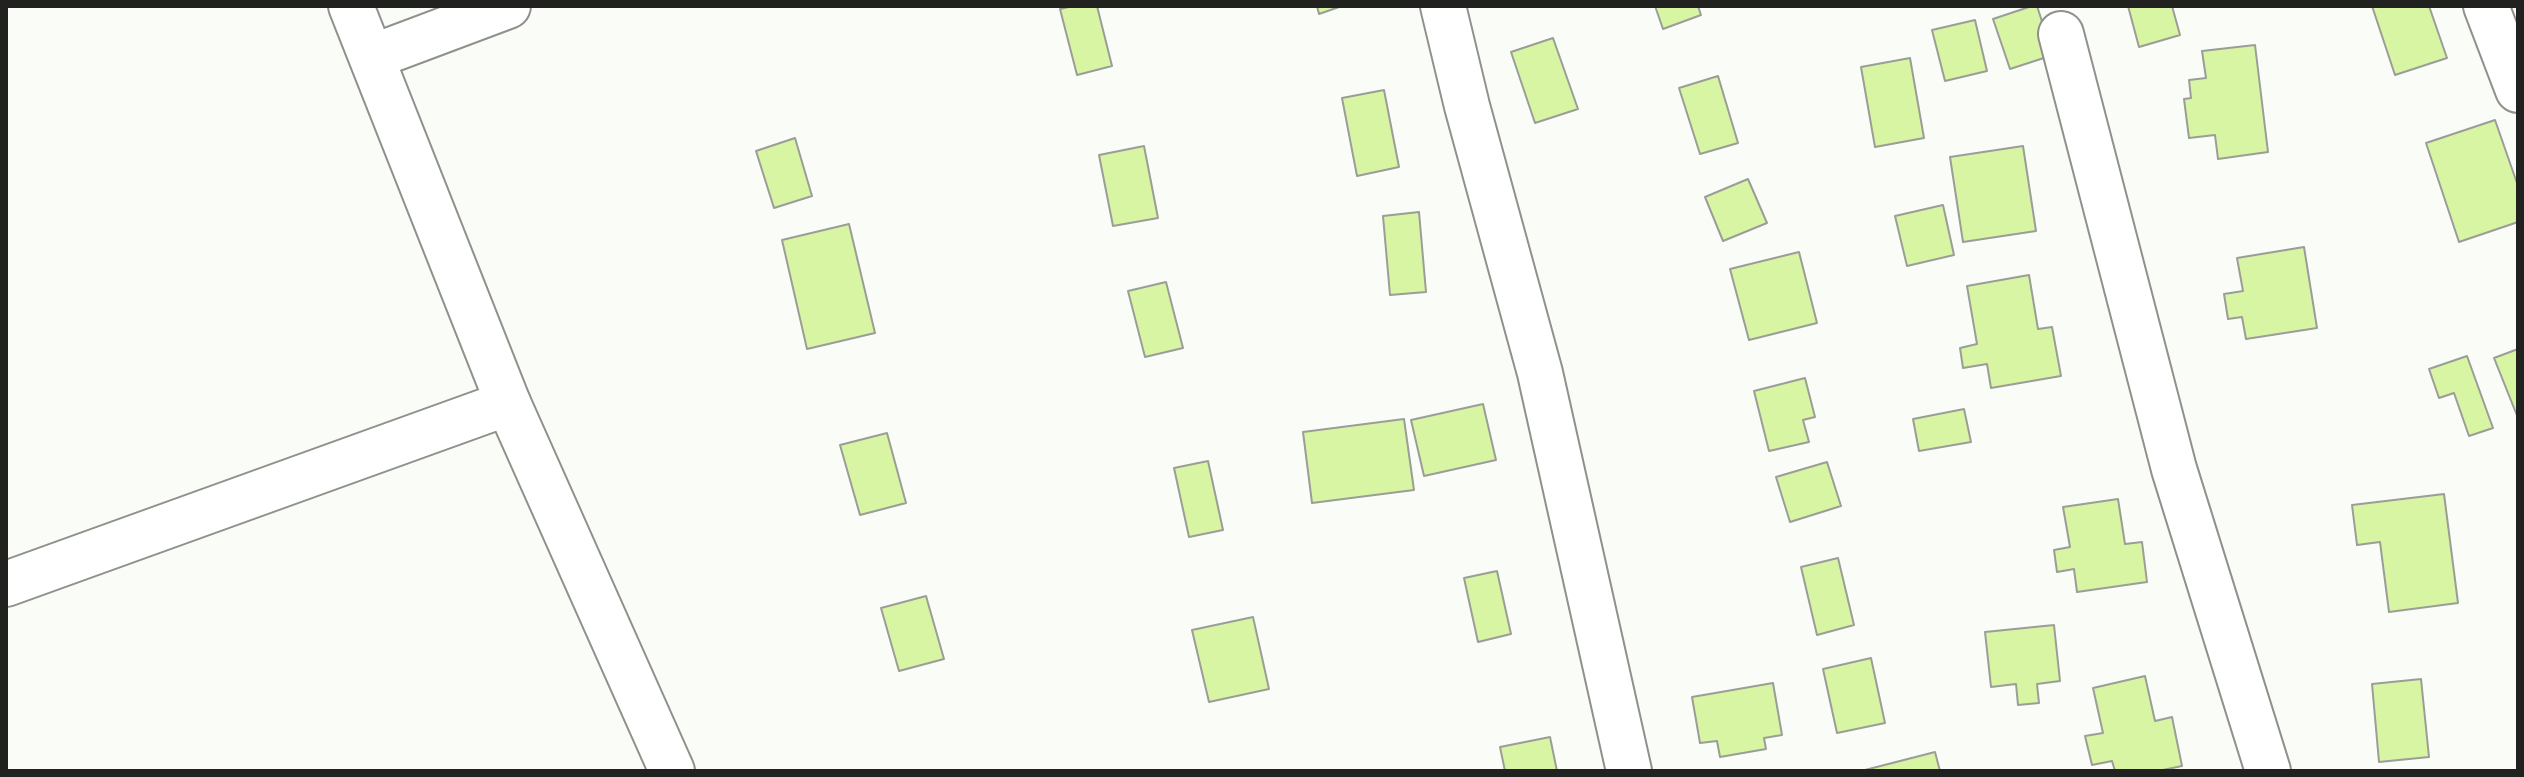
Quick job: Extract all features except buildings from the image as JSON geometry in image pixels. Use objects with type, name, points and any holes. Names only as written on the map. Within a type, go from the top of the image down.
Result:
[{"type":"street","points":[[351,6],[508,403],[672,771]]},
{"type":"street","points":[[372,57],[508,6]]},
{"type":"street","points":[[1443,6],[1540,373],[1629,771]]},
{"type":"street","points":[[2486,6],[2518,90]]},
{"type":"street","points":[[2061,34],[2174,469],[2268,771]]},
{"type":"street","points":[[6,584],[508,403]]}]
